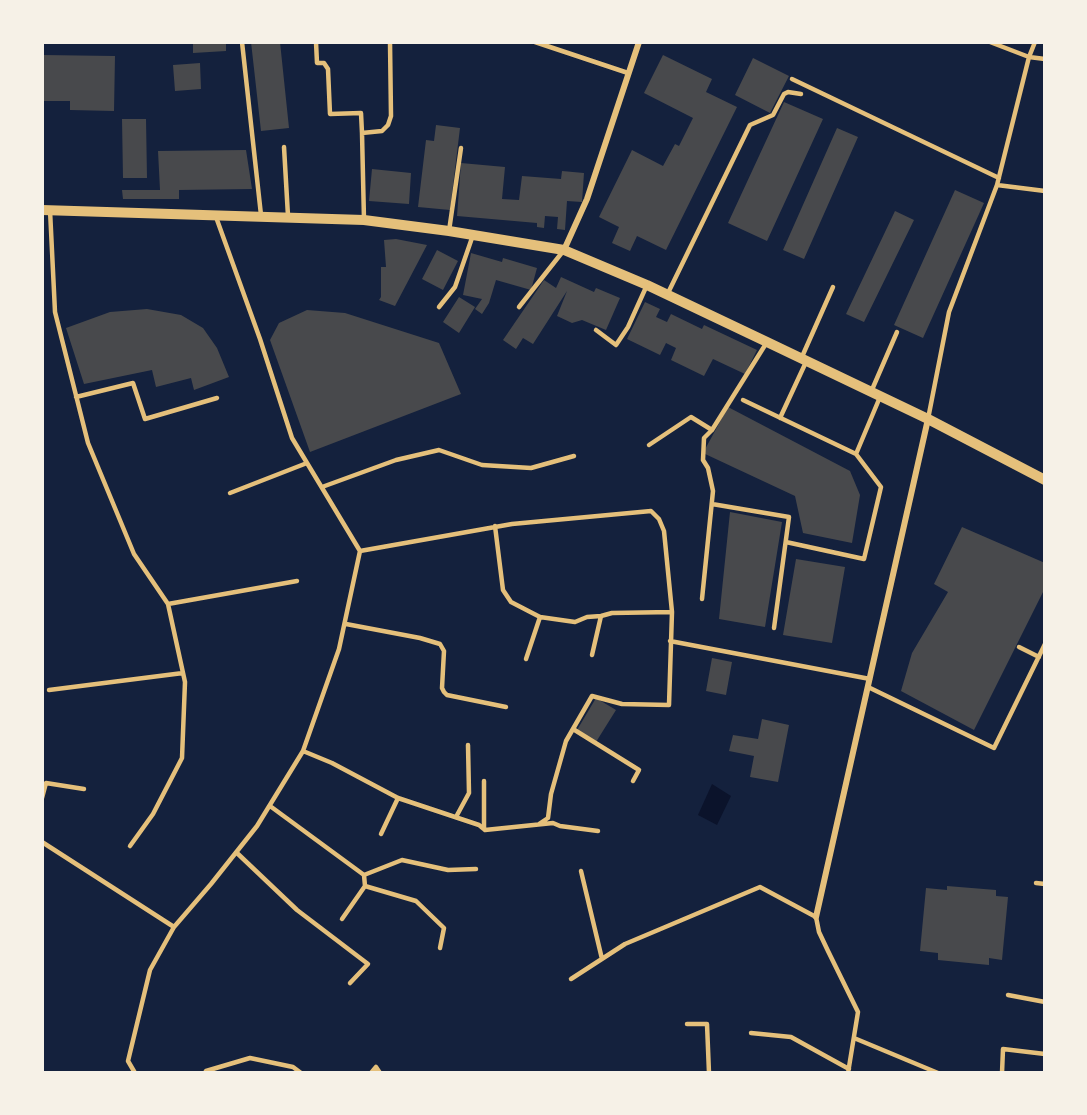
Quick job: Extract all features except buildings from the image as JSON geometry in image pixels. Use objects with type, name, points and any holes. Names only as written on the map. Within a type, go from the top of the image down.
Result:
[{"type":"street","points":[[564,250],[587,199],[639,42]]},
{"type":"street","points":[[46,210],[364,220],[564,250],[647,285],[928,419],[1045,480]]},
{"type":"street","points":[[816,917],[928,419]]},
{"type":"lane","points":[[242,42],[261,216]]},
{"type":"lane","points":[[316,42],[317,63],[324,63],[328,69],[330,114],[360,113],[364,220]]},
{"type":"lane","points":[[362,133],[382,131],[388,125],[391,116],[390,42]]},
{"type":"lane","points":[[534,42],[628,73]]},
{"type":"lane","points":[[990,42],[1029,57],[1045,59]]},
{"type":"lane","points":[[928,419],[949,312],[997,185],[1029,57],[1035,42]]},
{"type":"lane","points":[[792,79],[999,178]]},
{"type":"lane","points":[[667,295],[750,125],[773,116],[784,94],[788,92],[801,94]]},
{"type":"lane","points":[[284,147],[288,216]]},
{"type":"lane","points":[[449,231],[461,148]]},
{"type":"lane","points":[[997,185],[1045,191]]},
{"type":"lane","points":[[46,210],[55,312],[88,442],[134,554],[168,604],[185,682],[182,758],[153,814],[130,846]]},
{"type":"lane","points":[[135,1073],[128,1061],[150,970],[174,927],[237,853],[270,806],[303,751],[324,697],[346,624],[360,551],[292,438],[260,339],[215,214]]},
{"type":"lane","points":[[439,307],[455,287],[473,235]]},
{"type":"lane","points":[[519,308],[564,250]]},
{"type":"lane","points":[[596,330],[616,345],[628,327],[647,285]]},
{"type":"lane","points":[[780,418],[833,287]]},
{"type":"lane","points":[[856,454],[897,332]]},
{"type":"lane","points":[[702,599],[713,491],[702,452],[704,438],[712,430],[766,342]]},
{"type":"lane","points":[[76,397],[133,383],[145,419],[217,398]]},
{"type":"lane","points":[[743,400],[856,454],[881,487],[864,559],[786,542]]},
{"type":"lane","points":[[649,445],[691,417],[712,430]]},
{"type":"lane","points":[[322,487],[396,460],[439,450],[482,465],[531,468],[574,456]]},
{"type":"lane","points":[[230,493],[307,463]]},
{"type":"lane","points":[[712,504],[789,517],[774,628]]},
{"type":"lane","points":[[360,551],[495,526],[651,511],[658,519],[664,531],[672,612],[669,705],[622,704],[592,696],[566,741],[551,794],[548,818],[539,824]]},
{"type":"lane","points":[[495,526],[503,590],[511,602],[540,617],[575,622],[587,617],[612,613],[672,612]]},
{"type":"lane","points":[[168,604],[297,581]]},
{"type":"lane","points":[[592,655],[601,616]]},
{"type":"lane","points":[[526,659],[540,617]]},
{"type":"lane","points":[[346,624],[440,644],[444,651],[442,688],[447,695],[506,707]]},
{"type":"lane","points":[[670,641],[870,679]]},
{"type":"lane","points":[[868,687],[994,748],[1045,644]]},
{"type":"lane","points":[[1019,647],[1039,657]]},
{"type":"lane","points":[[49,690],[183,673]]},
{"type":"lane","points":[[573,729],[639,770],[633,781]]},
{"type":"lane","points":[[456,817],[469,793],[468,745]]},
{"type":"lane","points":[[303,751],[398,798],[479,825],[484,830]]},
{"type":"lane","points":[[483,781],[484,830]]},
{"type":"lane","points":[[42,798],[46,783],[84,789]]},
{"type":"lane","points":[[381,834],[398,798]]},
{"type":"lane","points":[[270,806],[364,875],[365,886],[342,919]]},
{"type":"lane","points":[[484,830],[553,823],[598,831]]},
{"type":"lane","points":[[42,842],[174,927]]},
{"type":"lane","points":[[237,853],[297,910],[368,964],[350,983]]},
{"type":"lane","points":[[364,875],[402,860],[448,870],[476,869]]},
{"type":"lane","points":[[581,872],[602,959]]},
{"type":"lane","points":[[1036,883],[1045,884]]},
{"type":"lane","points":[[365,886],[416,901],[444,928],[440,948]]},
{"type":"lane","points":[[571,979],[625,944],[760,887],[816,917],[819,932],[858,1012],[849,1071],[791,1037],[751,1033]]},
{"type":"lane","points":[[1008,995],[1045,1002]]},
{"type":"lane","points":[[687,1024],[707,1024],[709,1073]]},
{"type":"lane","points":[[854,1038],[938,1073]]},
{"type":"lane","points":[[1002,1073],[1003,1049],[1045,1054]]},
{"type":"lane","points":[[205,1073],[250,1058],[293,1067],[301,1073]]},
{"type":"lane","points":[[371,1073],[376,1067],[380,1073]]},
{"type":"water","points":[[712,784],[731,796],[717,825],[698,815]]}]
